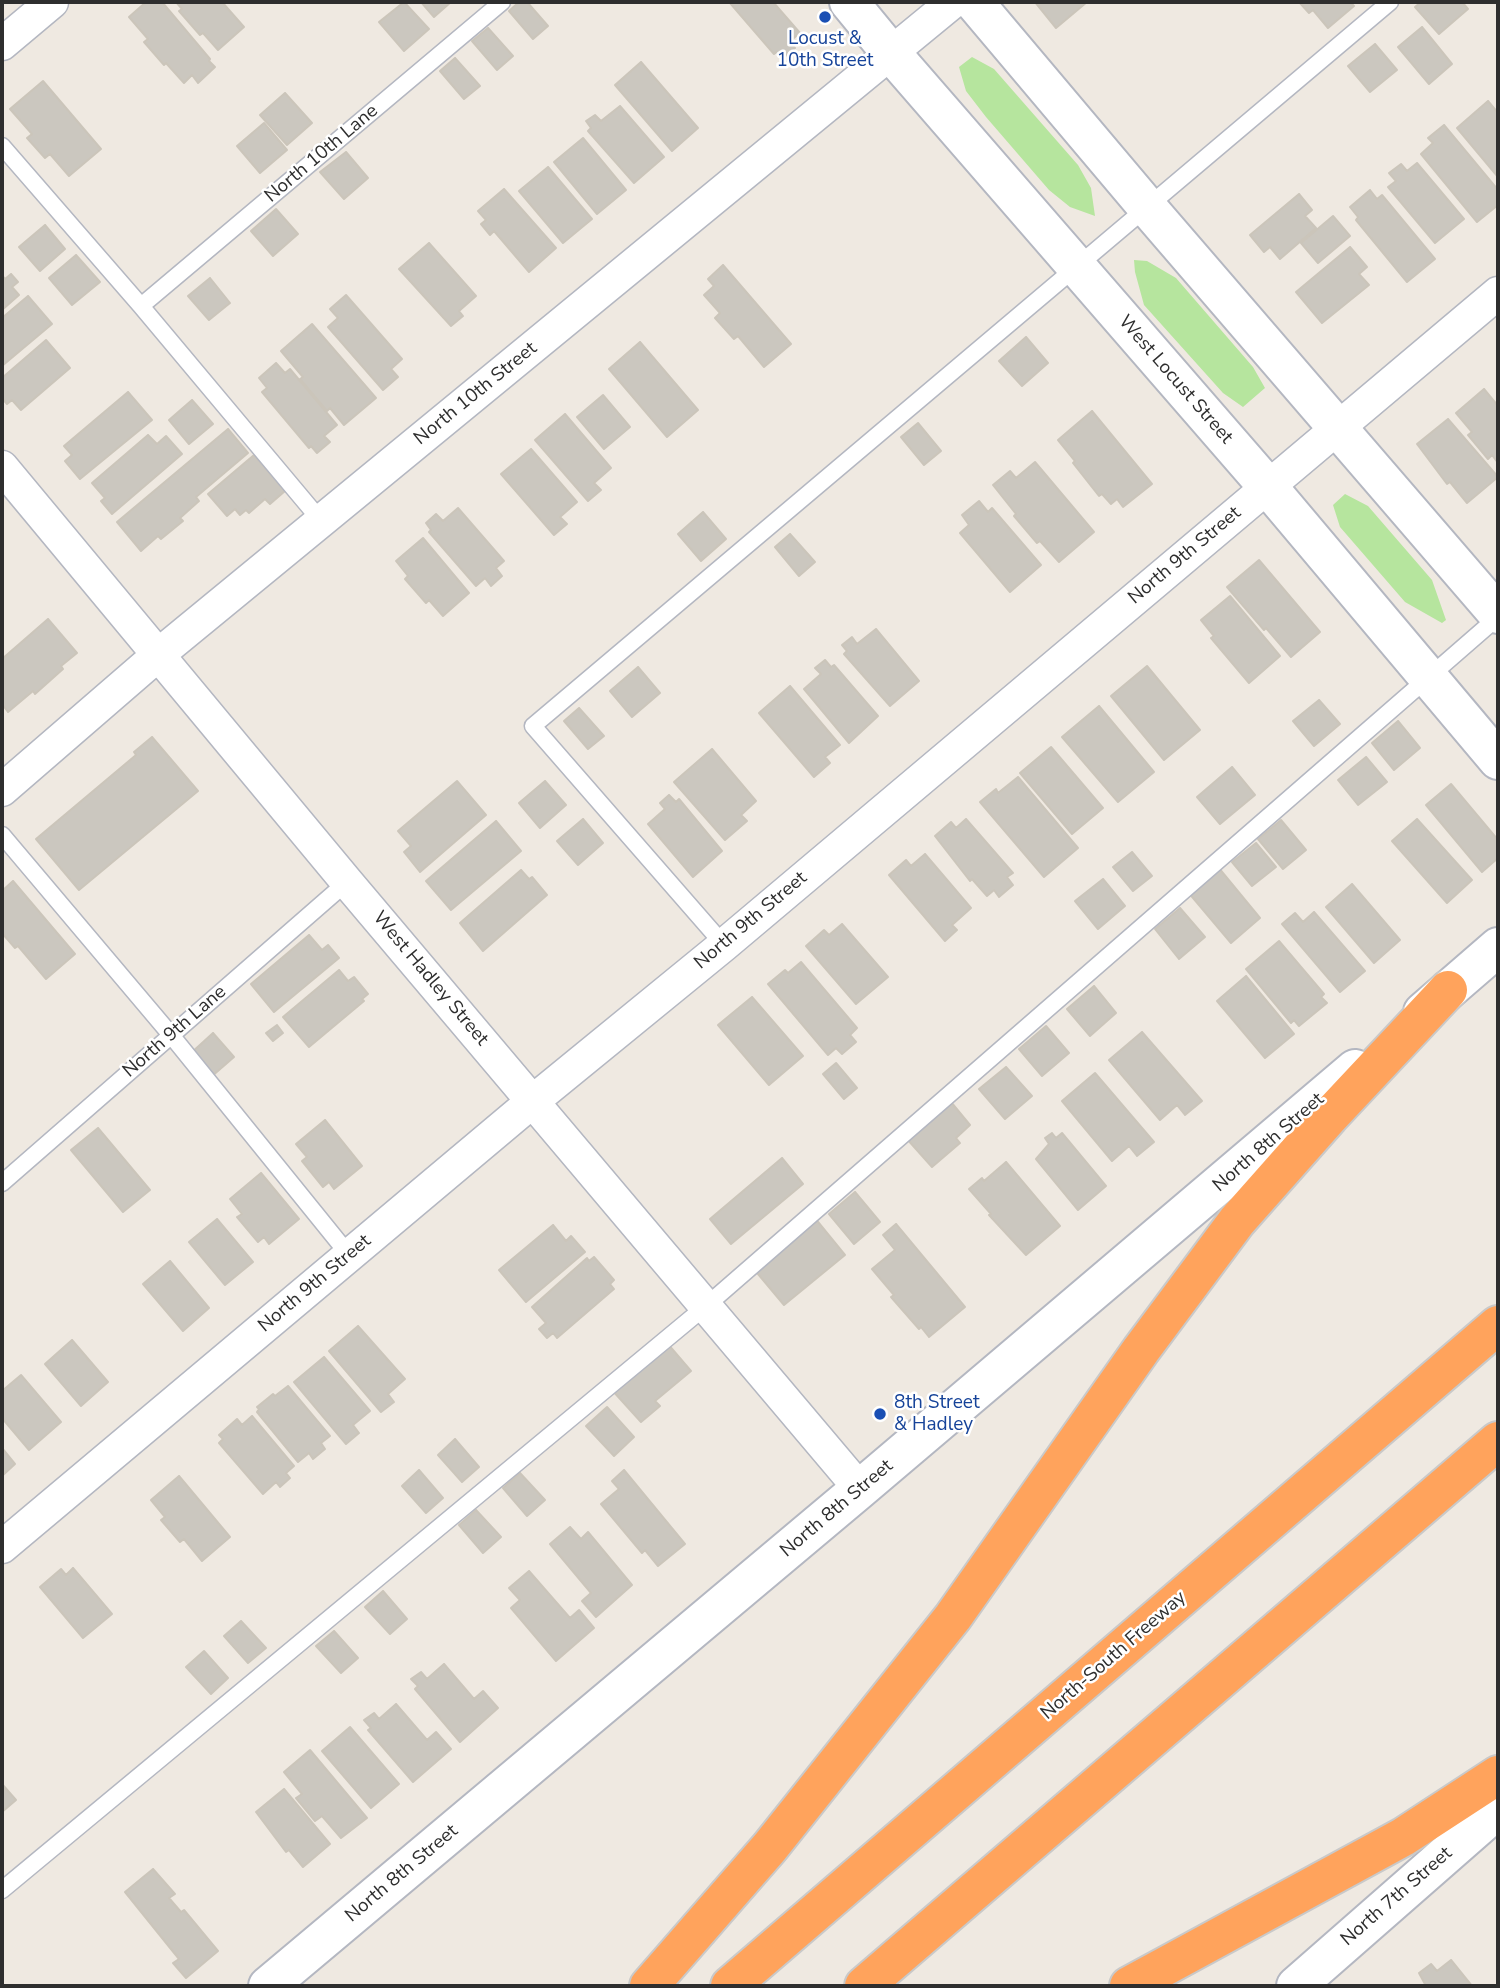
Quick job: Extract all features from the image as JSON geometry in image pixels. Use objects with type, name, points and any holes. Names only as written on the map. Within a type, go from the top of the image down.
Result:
[{"type":"highway","points":[[649,1986],[770,1847],[953,1617],[1140,1350],[1237,1221],[1329,1117],[1448,990]]},
{"type":"highway","name":"North-South Freeway","points":[[730,1986],[1498,1325]]},
{"type":"highway","points":[[864,1986],[1498,1441]]},
{"type":"highway","points":[[1140,1982],[1403,1837],[1498,1775]]},
{"type":"street","points":[[2,44],[52,2]]},
{"type":"street","name":"West Locust Street","points":[[849,2],[1268,486],[1498,760]]},
{"type":"street","name":"North 10th Street","points":[[2,790],[158,655],[953,2]]},
{"type":"street","points":[[974,2],[1498,615]]},
{"type":"street","name":"North 9th Street","points":[[2,1547],[533,1101],[724,945],[1498,293]]},
{"type":"street","name":"West Hadley Street","points":[[2,467],[347,882],[860,1489]]},
{"type":"street","name":"North 8th Street","points":[[268,1986],[860,1489],[1498,947]]},
{"type":"street","name":"North 7th Street","points":[[1296,1986],[1498,1809]]},
{"type":"lane","name":"North 10th Lane","points":[[141,306],[502,2]]},
{"type":"lane","points":[[724,945],[533,726],[1390,2]]},
{"type":"lane","points":[[2,146],[141,306],[322,522]]},
{"type":"lane","points":[[2,1890],[706,1306],[1498,615]]},
{"type":"lane","points":[[2,835],[171,1035],[349,1255]]},
{"type":"lane","name":"North 9th Lane","points":[[2,1183],[347,882]]},
{"type":"green space","points":[[972,57],[994,69],[1078,165],[1091,188],[1095,216],[1070,207],[1049,190],[986,117],[966,91],[959,67]]},
{"type":"green space","points":[[1134,260],[1147,261],[1176,278],[1253,367],[1265,388],[1243,407],[1223,393],[1144,305]]},
{"type":"green space","points":[[1345,494],[1368,506],[1432,580],[1446,620],[1442,623],[1405,602],[1340,527],[1333,505]]},
{"type":"building","points":[[146,2],[162,2],[210,59],[215,67],[198,83],[192,75],[184,83],[144,42],[148,39],[129,17]]},
{"type":"building","points":[[176,2],[222,2],[244,27],[218,50],[203,33],[200,35],[179,11],[182,9]]},
{"type":"building","points":[[404,2],[429,29],[404,51],[379,22]]},
{"type":"building","points":[[421,2],[451,2],[434,17]]},
{"type":"building","points":[[519,2],[527,2],[548,26],[533,39],[509,11]]},
{"type":"building","points":[[773,2],[800,33],[789,42],[795,48],[782,59],[776,52],[774,54],[730,3]]},
{"type":"building","points":[[1035,2],[1087,2],[1056,28]]},
{"type":"building","points":[[1299,2],[1350,2],[1354,6],[1328,28],[1313,10],[1309,13]]},
{"type":"building","points":[[1421,2],[1462,2],[1468,9],[1439,34],[1415,7]]},
{"type":"building","points":[[1422,27],[1452,64],[1429,84],[1398,47]]},
{"type":"building","points":[[488,28],[513,56],[497,70],[472,41]]},
{"type":"building","points":[[1375,44],[1397,70],[1370,92],[1348,66]]},
{"type":"building","points":[[455,58],[480,86],[464,99],[440,71]]},
{"type":"building","points":[[641,62],[698,128],[672,151],[615,85]]},
{"type":"building","points":[[43,81],[101,149],[69,176],[50,154],[45,158],[27,138],[32,134],[10,109]]},
{"type":"building","points":[[285,93],[312,123],[287,145],[260,115]]},
{"type":"building","points":[[1488,101],[1498,113],[1498,177],[1457,128]]},
{"type":"building","points":[[620,106],[664,157],[634,183],[588,131],[591,128],[586,121],[595,115],[601,121]]},
{"type":"building","points":[[264,123],[287,150],[260,173],[237,146]]},
{"type":"building","points":[[1444,125],[1498,190],[1498,205],[1477,222],[1421,154],[1433,143],[1428,138]]},
{"type":"building","points":[[583,138],[626,190],[597,214],[554,162]]},
{"type":"building","points":[[346,152],[368,178],[344,199],[320,172]]},
{"type":"building","points":[[1417,163],[1464,219],[1435,243],[1388,187],[1396,181],[1389,173],[1401,164],[1407,171]]},
{"type":"building","points":[[548,167],[592,219],[563,243],[519,191]]},
{"type":"building","points":[[504,189],[556,248],[529,272],[494,231],[490,235],[481,224],[486,220],[478,211]]},
{"type":"building","points":[[1370,190],[1377,199],[1382,195],[1435,259],[1407,282],[1356,220],[1358,217],[1350,207]]},
{"type":"building","points":[[1299,194],[1312,210],[1305,216],[1316,228],[1280,259],[1270,247],[1264,252],[1250,235]]},
{"type":"building","points":[[276,209],[298,234],[273,256],[251,231]]},
{"type":"building","points":[[1333,216],[1350,236],[1318,263],[1301,243]]},
{"type":"building","points":[[45,225],[65,249],[40,271],[19,247]]},
{"type":"building","points":[[429,243],[476,296],[459,311],[463,316],[451,326],[399,269]]},
{"type":"building","points":[[1350,247],[1367,267],[1359,274],[1369,285],[1322,323],[1296,292]]},
{"type":"building","points":[[76,255],[100,282],[72,305],[49,278]]},
{"type":"building","points":[[723,265],[791,344],[764,367],[738,336],[734,339],[715,318],[720,313],[704,295],[714,286],[708,279]]},
{"type":"building","points":[[11,274],[18,282],[12,287],[19,295],[2,310],[2,275],[5,279]]},
{"type":"building","points":[[210,278],[230,303],[209,320],[188,296]]},
{"type":"building","points":[[346,295],[402,359],[391,369],[398,377],[383,390],[328,327],[338,318],[330,309]]},
{"type":"building","points":[[28,296],[52,324],[2,366],[2,318]]},
{"type":"building","points":[[312,324],[376,398],[344,425],[330,408],[327,411],[281,351]]},
{"type":"building","points":[[1026,337],[1048,363],[1022,386],[999,361]]},
{"type":"building","points":[[46,340],[70,368],[21,410],[12,400],[7,404],[2,398],[2,378]]},
{"type":"building","points":[[640,342],[698,410],[667,437],[609,369]]},
{"type":"building","points":[[276,363],[285,373],[290,369],[337,425],[324,436],[330,442],[317,453],[311,446],[309,448],[262,392],[267,388],[259,378]]},
{"type":"building","points":[[1484,389],[1498,406],[1498,463],[1492,455],[1488,459],[1468,435],[1472,432],[1456,413]]},
{"type":"building","points":[[128,392],[152,420],[80,479],[65,461],[72,455],[64,446]]},
{"type":"building","points":[[603,395],[630,427],[604,449],[577,417]]},
{"type":"building","points":[[192,400],[213,424],[189,444],[169,420]]},
{"type":"building","points":[[1092,411],[1152,484],[1123,507],[1117,499],[1111,504],[1102,494],[1099,496],[1058,440]]},
{"type":"building","points":[[565,414],[611,468],[594,483],[601,490],[588,501],[535,440]]},
{"type":"building","points":[[1448,419],[1498,477],[1467,503],[1450,482],[1447,484],[1417,444]]},
{"type":"building","points":[[918,423],[941,451],[924,465],[901,437]]},
{"type":"building","points":[[228,429],[248,453],[196,497],[199,501],[180,518],[183,521],[161,539],[158,536],[141,551],[117,522]]},
{"type":"building","points":[[148,435],[157,444],[166,436],[182,454],[112,514],[101,501],[105,498],[92,483]]},
{"type":"building","points":[[531,449],[577,502],[560,517],[567,524],[554,535],[501,474]]},
{"type":"building","points":[[254,455],[285,491],[270,504],[265,499],[249,513],[246,510],[240,515],[235,509],[227,516],[208,494]]},
{"type":"building","points":[[1035,462],[1094,532],[1059,562],[1040,541],[1037,543],[993,485],[1010,471],[1016,478]]},
{"type":"building","points":[[979,501],[988,512],[992,508],[1041,565],[1010,592],[960,533],[969,525],[962,515]]},
{"type":"building","points":[[458,508],[504,561],[496,568],[502,576],[491,586],[485,578],[476,586],[429,532],[431,530],[426,523],[436,514],[443,521]]},
{"type":"building","points":[[703,512],[726,539],[701,561],[678,534]]},
{"type":"building","points":[[790,534],[815,562],[799,576],[775,547]]},
{"type":"building","points":[[423,538],[469,593],[443,616],[429,600],[426,603],[405,579],[408,576],[396,561]]},
{"type":"building","points":[[1259,560],[1320,632],[1291,657],[1227,587]]},
{"type":"building","points":[[1230,596],[1280,656],[1249,683],[1211,638],[1214,636],[1201,620]]},
{"type":"building","points":[[48,619],[77,653],[35,694],[33,691],[8,712],[2,704],[2,659]]},
{"type":"building","points":[[876,629],[919,681],[890,706],[844,654],[847,651],[842,645],[852,637],[857,644]]},
{"type":"building","points":[[825,660],[831,667],[834,665],[878,716],[849,743],[804,689],[821,674],[815,668]]},
{"type":"building","points":[[1147,666],[1200,730],[1164,760],[1111,696]]},
{"type":"building","points":[[638,667],[660,693],[632,717],[610,691]]},
{"type":"building","points":[[790,686],[840,745],[825,757],[830,763],[814,777],[759,713]]},
{"type":"building","points":[[1319,700],[1340,724],[1314,746],[1293,721]]},
{"type":"building","points":[[1099,706],[1154,772],[1118,802],[1062,737]]},
{"type":"building","points":[[579,708],[604,736],[588,749],[564,721]]},
{"type":"building","points":[[1398,721],[1420,748],[1394,770],[1372,743]]},
{"type":"building","points":[[152,737],[198,791],[79,890],[36,839],[136,755],[134,752]]},
{"type":"building","points":[[1051,747],[1103,808],[1072,834],[1020,773]]},
{"type":"building","points":[[712,749],[756,801],[741,815],[747,821],[725,840],[674,782]]},
{"type":"building","points":[[1366,757],[1387,782],[1358,805],[1338,780]]},
{"type":"building","points":[[1232,767],[1255,795],[1220,824],[1197,797]]},
{"type":"building","points":[[1018,777],[1078,848],[1044,877],[980,802],[996,789],[998,793]]},
{"type":"building","points":[[457,781],[486,815],[420,872],[404,852],[411,846],[398,831]]},
{"type":"building","points":[[545,781],[566,805],[540,828],[519,803]]},
{"type":"building","points":[[1451,784],[1498,840],[1498,858],[1482,872],[1426,805]]},
{"type":"building","points":[[669,795],[676,802],[679,799],[722,851],[693,877],[648,824],[665,809],[660,803]]},
{"type":"building","points":[[583,819],[603,843],[578,865],[557,841]]},
{"type":"building","points":[[966,819],[1013,873],[1007,877],[1013,885],[999,897],[994,890],[987,896],[972,879],[970,881],[935,836],[951,822],[956,828]]},
{"type":"building","points":[[1417,819],[1472,880],[1447,903],[1392,841]]},
{"type":"building","points":[[1281,820],[1306,850],[1283,869],[1258,839]]},
{"type":"building","points":[[496,821],[521,851],[451,910],[426,881]]},
{"type":"building","points":[[1256,843],[1276,867],[1252,886],[1232,862]]},
{"type":"building","points":[[1132,852],[1152,876],[1133,891],[1113,867]]},
{"type":"building","points":[[925,854],[971,908],[952,925],[957,930],[945,941],[889,875],[906,860],[911,866]]},
{"type":"building","points":[[1218,867],[1260,918],[1231,943],[1188,892]]},
{"type":"building","points":[[521,870],[529,879],[532,877],[547,895],[483,951],[460,923]]},
{"type":"building","points":[[1103,879],[1125,906],[1098,929],[1075,901]]},
{"type":"building","points":[[13,881],[75,954],[46,979],[18,946],[15,948],[2,933],[2,891]]},
{"type":"building","points":[[1352,884],[1400,940],[1374,963],[1326,907]]},
{"type":"building","points":[[1180,908],[1205,937],[1179,959],[1155,929]]},
{"type":"building","points":[[1314,912],[1365,971],[1340,992],[1282,924],[1295,913],[1303,922]]},
{"type":"building","points":[[842,924],[888,977],[856,1004],[806,946],[824,930],[829,935]]},
{"type":"building","points":[[309,935],[322,950],[328,945],[339,958],[274,1012],[251,984]]},
{"type":"building","points":[[1279,941],[1324,994],[1321,997],[1327,1003],[1299,1026],[1294,1020],[1291,1023],[1246,969]]},
{"type":"building","points":[[801,962],[857,1028],[850,1035],[856,1042],[842,1054],[836,1048],[828,1055],[768,984],[785,970],[788,973]]},
{"type":"building","points":[[339,970],[348,981],[354,977],[368,994],[362,999],[364,1001],[309,1047],[283,1017]]},
{"type":"building","points":[[1246,976],[1294,1034],[1265,1058],[1217,1001]]},
{"type":"building","points":[[1094,986],[1116,1013],[1090,1036],[1067,1009]]},
{"type":"building","points":[[752,997],[803,1056],[769,1085],[718,1025]]},
{"type":"building","points":[[277,1025],[283,1033],[273,1041],[266,1033]]},
{"type":"building","points":[[1046,1026],[1069,1053],[1042,1076],[1019,1049]]},
{"type":"building","points":[[1142,1032],[1202,1101],[1185,1115],[1177,1105],[1160,1120],[1109,1060]]},
{"type":"building","points":[[213,1033],[234,1057],[211,1077],[190,1054]]},
{"type":"building","points":[[836,1063],[857,1088],[844,1099],[823,1074]]},
{"type":"building","points":[[1006,1067],[1032,1096],[1005,1119],[979,1089]]},
{"type":"building","points":[[1095,1073],[1154,1142],[1137,1156],[1129,1146],[1112,1161],[1062,1101]]},
{"type":"building","points":[[951,1102],[970,1125],[956,1138],[960,1143],[932,1167],[907,1139]]},
{"type":"building","points":[[325,1120],[362,1166],[334,1189],[329,1182],[323,1187],[302,1161],[307,1157],[296,1144]]},
{"type":"building","points":[[98,1128],[150,1190],[123,1212],[71,1150]]},
{"type":"building","points":[[1052,1133],[1056,1138],[1062,1133],[1106,1186],[1078,1210],[1036,1159],[1049,1144],[1045,1138]]},
{"type":"building","points":[[782,1158],[803,1184],[731,1244],[710,1219]]},
{"type":"building","points":[[1006,1162],[1060,1226],[1026,1255],[969,1189],[982,1178],[984,1181]]},
{"type":"building","points":[[261,1173],[299,1219],[269,1244],[264,1237],[258,1242],[237,1217],[242,1214],[230,1199]]},
{"type":"building","points":[[855,1192],[880,1222],[854,1244],[829,1214]]},
{"type":"building","points":[[814,1217],[845,1255],[784,1305],[753,1268]]},
{"type":"building","points":[[217,1219],[253,1262],[225,1285],[189,1242]]},
{"type":"building","points":[[896,1224],[965,1307],[929,1337],[891,1297],[894,1295],[872,1269],[895,1250],[883,1235]]},
{"type":"building","points":[[553,1225],[566,1241],[571,1236],[585,1252],[526,1302],[499,1270]]},
{"type":"building","points":[[594,1257],[614,1280],[610,1284],[614,1289],[557,1338],[553,1333],[547,1338],[539,1329],[546,1323],[532,1307],[587,1258],[589,1261]]},
{"type":"building","points":[[170,1261],[209,1308],[183,1331],[143,1284]]},
{"type":"building","points":[[358,1326],[405,1379],[388,1394],[394,1402],[381,1412],[329,1351]]},
{"type":"building","points":[[72,1340],[108,1382],[81,1406],[45,1364]]},
{"type":"building","points":[[667,1343],[691,1371],[655,1401],[660,1406],[641,1422],[612,1390]]},
{"type":"building","points":[[324,1357],[370,1411],[353,1425],[359,1433],[346,1444],[294,1382]]},
{"type":"building","points":[[21,1375],[61,1422],[29,1450],[2,1418],[2,1391]]},
{"type":"building","points":[[288,1386],[330,1436],[321,1443],[325,1449],[313,1459],[309,1453],[298,1462],[257,1412],[257,1407]]},
{"type":"building","points":[[607,1407],[634,1437],[614,1456],[586,1426]]},
{"type":"building","points":[[252,1416],[294,1466],[286,1473],[290,1478],[280,1487],[276,1482],[263,1494],[219,1443],[223,1439],[219,1435],[237,1419],[242,1425]]},
{"type":"building","points":[[455,1439],[479,1467],[462,1482],[438,1455]]},
{"type":"building","points":[[2,1448],[15,1464],[2,1476]]},
{"type":"building","points":[[419,1470],[443,1498],[426,1513],[402,1486]]},
{"type":"building","points":[[624,1470],[685,1544],[658,1566],[645,1550],[642,1553],[601,1504],[619,1489],[612,1481]]},
{"type":"building","points":[[520,1473],[545,1500],[527,1516],[503,1488]]},
{"type":"building","points":[[179,1476],[230,1537],[202,1561],[184,1539],[180,1542],[161,1520],[165,1517],[151,1500]]},
{"type":"building","points":[[476,1510],[501,1537],[483,1553],[459,1525]]},
{"type":"building","points":[[570,1527],[581,1539],[588,1532],[632,1585],[596,1617],[582,1601],[591,1593],[550,1544]]},
{"type":"building","points":[[73,1568],[112,1614],[83,1638],[40,1587],[61,1569],[66,1575]]},
{"type":"building","points":[[529,1571],[570,1618],[579,1610],[594,1628],[556,1661],[511,1608],[520,1600],[509,1588]]},
{"type":"building","points":[[383,1591],[407,1619],[390,1634],[365,1607]]},
{"type":"building","points":[[241,1621],[266,1648],[248,1663],[224,1636]]},
{"type":"building","points":[[334,1631],[358,1658],[341,1673],[316,1646]]},
{"type":"building","points":[[204,1651],[228,1678],[211,1694],[186,1667]]},
{"type":"building","points":[[444,1664],[474,1699],[483,1691],[498,1708],[460,1742],[415,1689],[418,1686],[411,1679],[421,1672],[427,1679]]},
{"type":"building","points":[[396,1704],[427,1740],[436,1732],[451,1749],[413,1782],[368,1730],[371,1728],[364,1720],[374,1713],[379,1719]]},
{"type":"building","points":[[350,1727],[399,1784],[371,1808],[322,1751]]},
{"type":"building","points":[[310,1750],[367,1818],[341,1838],[322,1816],[315,1821],[296,1798],[302,1794],[284,1772]]},
{"type":"building","points":[[2,1784],[16,1800],[2,1812]]},
{"type":"building","points":[[284,1789],[330,1844],[303,1867],[289,1850],[286,1852],[256,1812]]},
{"type":"building","points":[[153,1869],[175,1894],[169,1898],[181,1912],[184,1910],[218,1951],[186,1978],[173,1963],[179,1959],[125,1892]]},
{"type":"building","points":[[1451,1960],[1472,1986],[1426,1986],[1419,1973],[1431,1964],[1437,1971]]},
{"type":"place","name":"Locust & 10th Street","points":[[825,17]]},
{"type":"place","name":"8th Street & Hadley","points":[[880,1414]]}]
